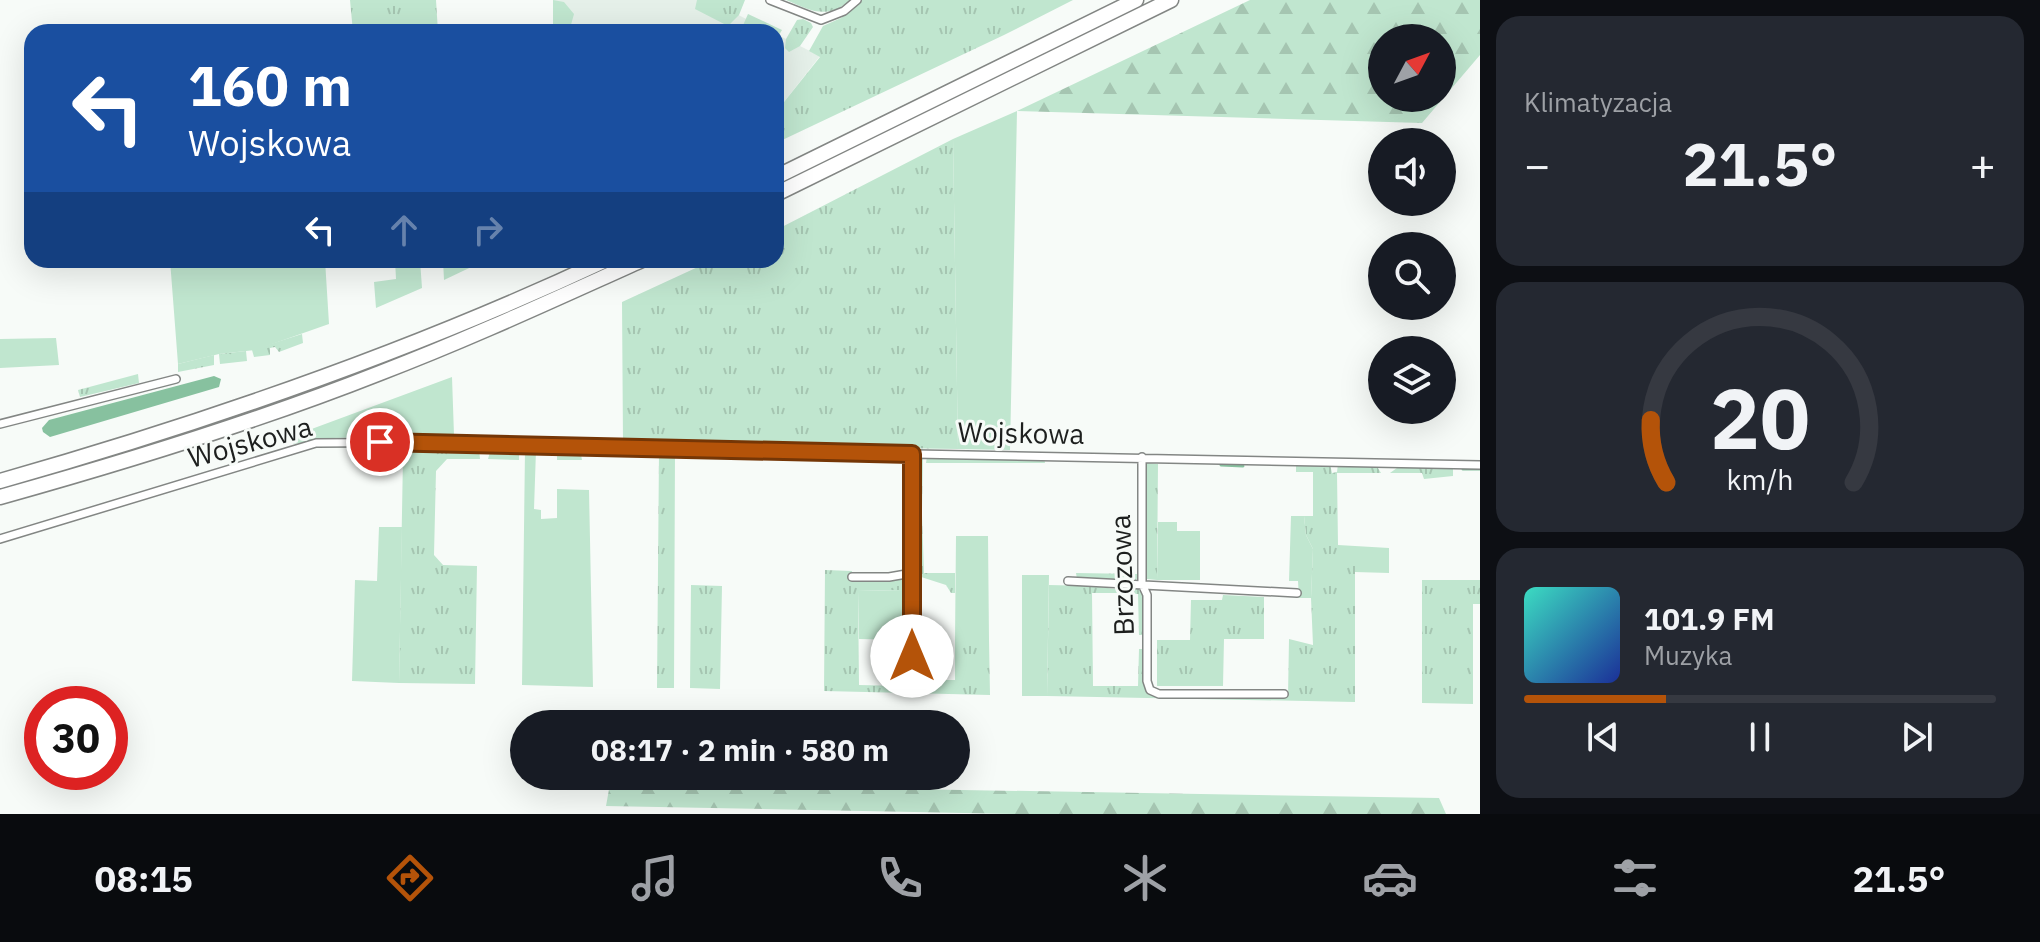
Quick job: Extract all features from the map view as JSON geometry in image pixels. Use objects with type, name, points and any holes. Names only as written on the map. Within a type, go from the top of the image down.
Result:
[{"type":"highway","points":[[784,173],[1136,0]]},
{"type":"highway","points":[[784,190],[1171,0]]},
{"type":"highway","points":[[0,481],[147,438],[296,389],[469,321],[588,268]]},
{"type":"highway","points":[[0,497],[178,445],[341,388],[506,322],[624,268]]},
{"type":"street","points":[[770,0],[821,20],[844,11],[857,0]]},
{"type":"street","points":[[0,424],[176,379]]},
{"type":"street","name":"Wojskowa","points":[[0,539],[316,443],[472,442],[1480,465]]},
{"type":"street","points":[[912,454],[912,656]]},
{"type":"street","name":"Brzozowa","points":[[1142,457],[1142,584],[1147,595],[1147,681],[1150,690],[1159,694],[1284,694]]},
{"type":"street","points":[[852,577],[889,577],[912,573]]},
{"type":"street","points":[[1068,581],[1297,593]]},
{"type":"shaded area","points":[[553,0],[709,0],[756,24],[553,24]]},
{"type":"shaded area","points":[[784,38],[820,56],[784,102]]},
{"type":"shaded area","points":[[214,376],[221,379],[219,387],[50,437],[43,432],[42,428],[49,420]]},
{"type":"green space","points":[[350,0],[436,0],[438,24],[352,24]]},
{"type":"green space","points":[[553,0],[564,2],[574,14],[571,24],[553,24]]},
{"type":"green space","points":[[697,0],[745,0],[739,15],[730,24],[695,9]]},
{"type":"green space","points":[[786,0],[851,0],[834,10],[819,12]]},
{"type":"green space","points":[[862,0],[1073,0],[784,139],[784,102],[820,57],[809,51],[823,26],[841,18]]},
{"type":"green space","points":[[1250,0],[1480,0],[1480,55],[1456,83],[1456,24],[1368,24],[1368,112],[1431,112],[1422,123],[1017,111]]},
{"type":"green space","points":[[748,14],[769,24],[744,24]]},
{"type":"green space","points":[[803,19],[813,27],[800,46],[789,52],[785,48],[786,39],[797,20]]},
{"type":"green space","points":[[1017,111],[1010,450],[958,449],[953,139]]},
{"type":"green space","points":[[953,139],[958,449],[623,444],[622,302],[696,268],[784,268],[784,226]]},
{"type":"green space","points":[[171,268],[326,268],[329,324],[255,350],[219,354],[178,364]]},
{"type":"green space","points":[[395,268],[421,268],[422,288],[376,308],[374,282],[396,279]]},
{"type":"green space","points":[[443,268],[469,268],[444,280]]},
{"type":"green space","points":[[302,334],[303,343],[279,352],[275,347],[270,348],[270,355],[254,357],[252,350]]},
{"type":"green space","points":[[56,338],[59,365],[0,368],[0,339]]},
{"type":"green space","points":[[246,351],[247,361],[220,364],[219,354]]},
{"type":"green space","points":[[214,355],[214,365],[178,372],[178,364]]},
{"type":"green space","points":[[138,374],[139,383],[80,397],[78,390]]},
{"type":"green space","points":[[452,377],[454,435],[332,438],[293,444],[290,437]]},
{"type":"green space","points":[[424,443],[475,445],[479,449],[480,459],[447,459],[436,471],[434,555],[443,565],[477,566],[475,684],[399,683],[403,456],[404,447]]},
{"type":"green space","points":[[492,445],[516,447],[519,449],[519,460],[488,459]]},
{"type":"green space","points":[[557,448],[580,449],[582,460],[557,460]]},
{"type":"green space","points":[[525,450],[536,450],[534,509],[541,510],[541,519],[557,518],[557,489],[589,490],[593,687],[522,685]]},
{"type":"green space","points":[[659,452],[675,453],[674,688],[657,688]]},
{"type":"green space","points":[[927,456],[1044,458],[1045,463],[926,463]]},
{"type":"green space","points":[[923,457],[922,510],[915,510],[915,463]]},
{"type":"green space","points":[[1145,463],[1158,464],[1157,580],[1147,579],[1145,575]]},
{"type":"green space","points":[[1296,464],[1330,464],[1332,473],[1337,472],[1338,464],[1376,465],[1381,473],[1337,473],[1338,545],[1355,546],[1355,702],[1047,696],[1049,585],[1123,590],[1123,593],[1092,593],[1093,686],[1138,686],[1139,649],[1145,649],[1148,692],[1153,695],[1288,696],[1289,639],[1313,645],[1313,549],[1306,535],[1304,516],[1313,516],[1313,472],[1296,472]]},
{"type":"green space","points":[[1401,465],[1453,468],[1453,476],[1424,479],[1422,473],[1390,473]]},
{"type":"green space","points":[[915,515],[922,515],[924,573],[955,573],[955,593],[951,593],[946,585],[918,576],[915,570]]},
{"type":"green space","points":[[1291,516],[1304,516],[1306,535],[1313,549],[1311,598],[1299,598],[1298,581],[1289,581]]},
{"type":"green space","points":[[1158,522],[1177,522],[1177,531],[1200,531],[1200,580],[1157,580]]},
{"type":"green space","points":[[379,527],[402,527],[399,683],[352,681],[355,580],[377,581]]},
{"type":"green space","points":[[956,536],[988,536],[989,640],[955,640]]},
{"type":"green space","points":[[1355,546],[1389,548],[1389,573],[1355,572]]},
{"type":"green space","points":[[1137,551],[1140,575],[1134,582],[1077,579],[1076,573],[1137,574]]},
{"type":"green space","points":[[825,570],[852,571],[851,578],[909,580],[909,640],[903,640],[902,590],[858,591],[859,685],[903,686],[903,659],[916,659],[916,680],[955,680],[955,640],[989,640],[990,695],[824,691]]},
{"type":"green space","points":[[1022,575],[1049,575],[1047,696],[1022,696]]},
{"type":"green space","points":[[1422,580],[1480,580],[1480,604],[1473,604],[1473,704],[1422,703]]},
{"type":"green space","points":[[691,585],[722,586],[720,689],[690,688]]},
{"type":"green space","points":[[1138,588],[1144,596],[1142,635],[1139,635],[1138,594],[1130,594],[1131,590]]},
{"type":"green space","points":[[903,590],[903,640],[859,639],[858,591]]},
{"type":"green space","points":[[1223,595],[1264,597],[1264,639],[1224,639],[1223,686],[1157,686],[1157,640],[1190,640],[1191,600],[1222,600]]},
{"type":"green space","points":[[609,790],[965,790],[1439,798],[1446,814],[1014,814],[606,806]]},
{"type":"waterway","points":[[1221,465],[1243,466]]},
{"type":"waterway","points":[[1463,469],[1480,469]]},
{"type":"route","points":[[380,442],[912,454],[912,656]]}]
